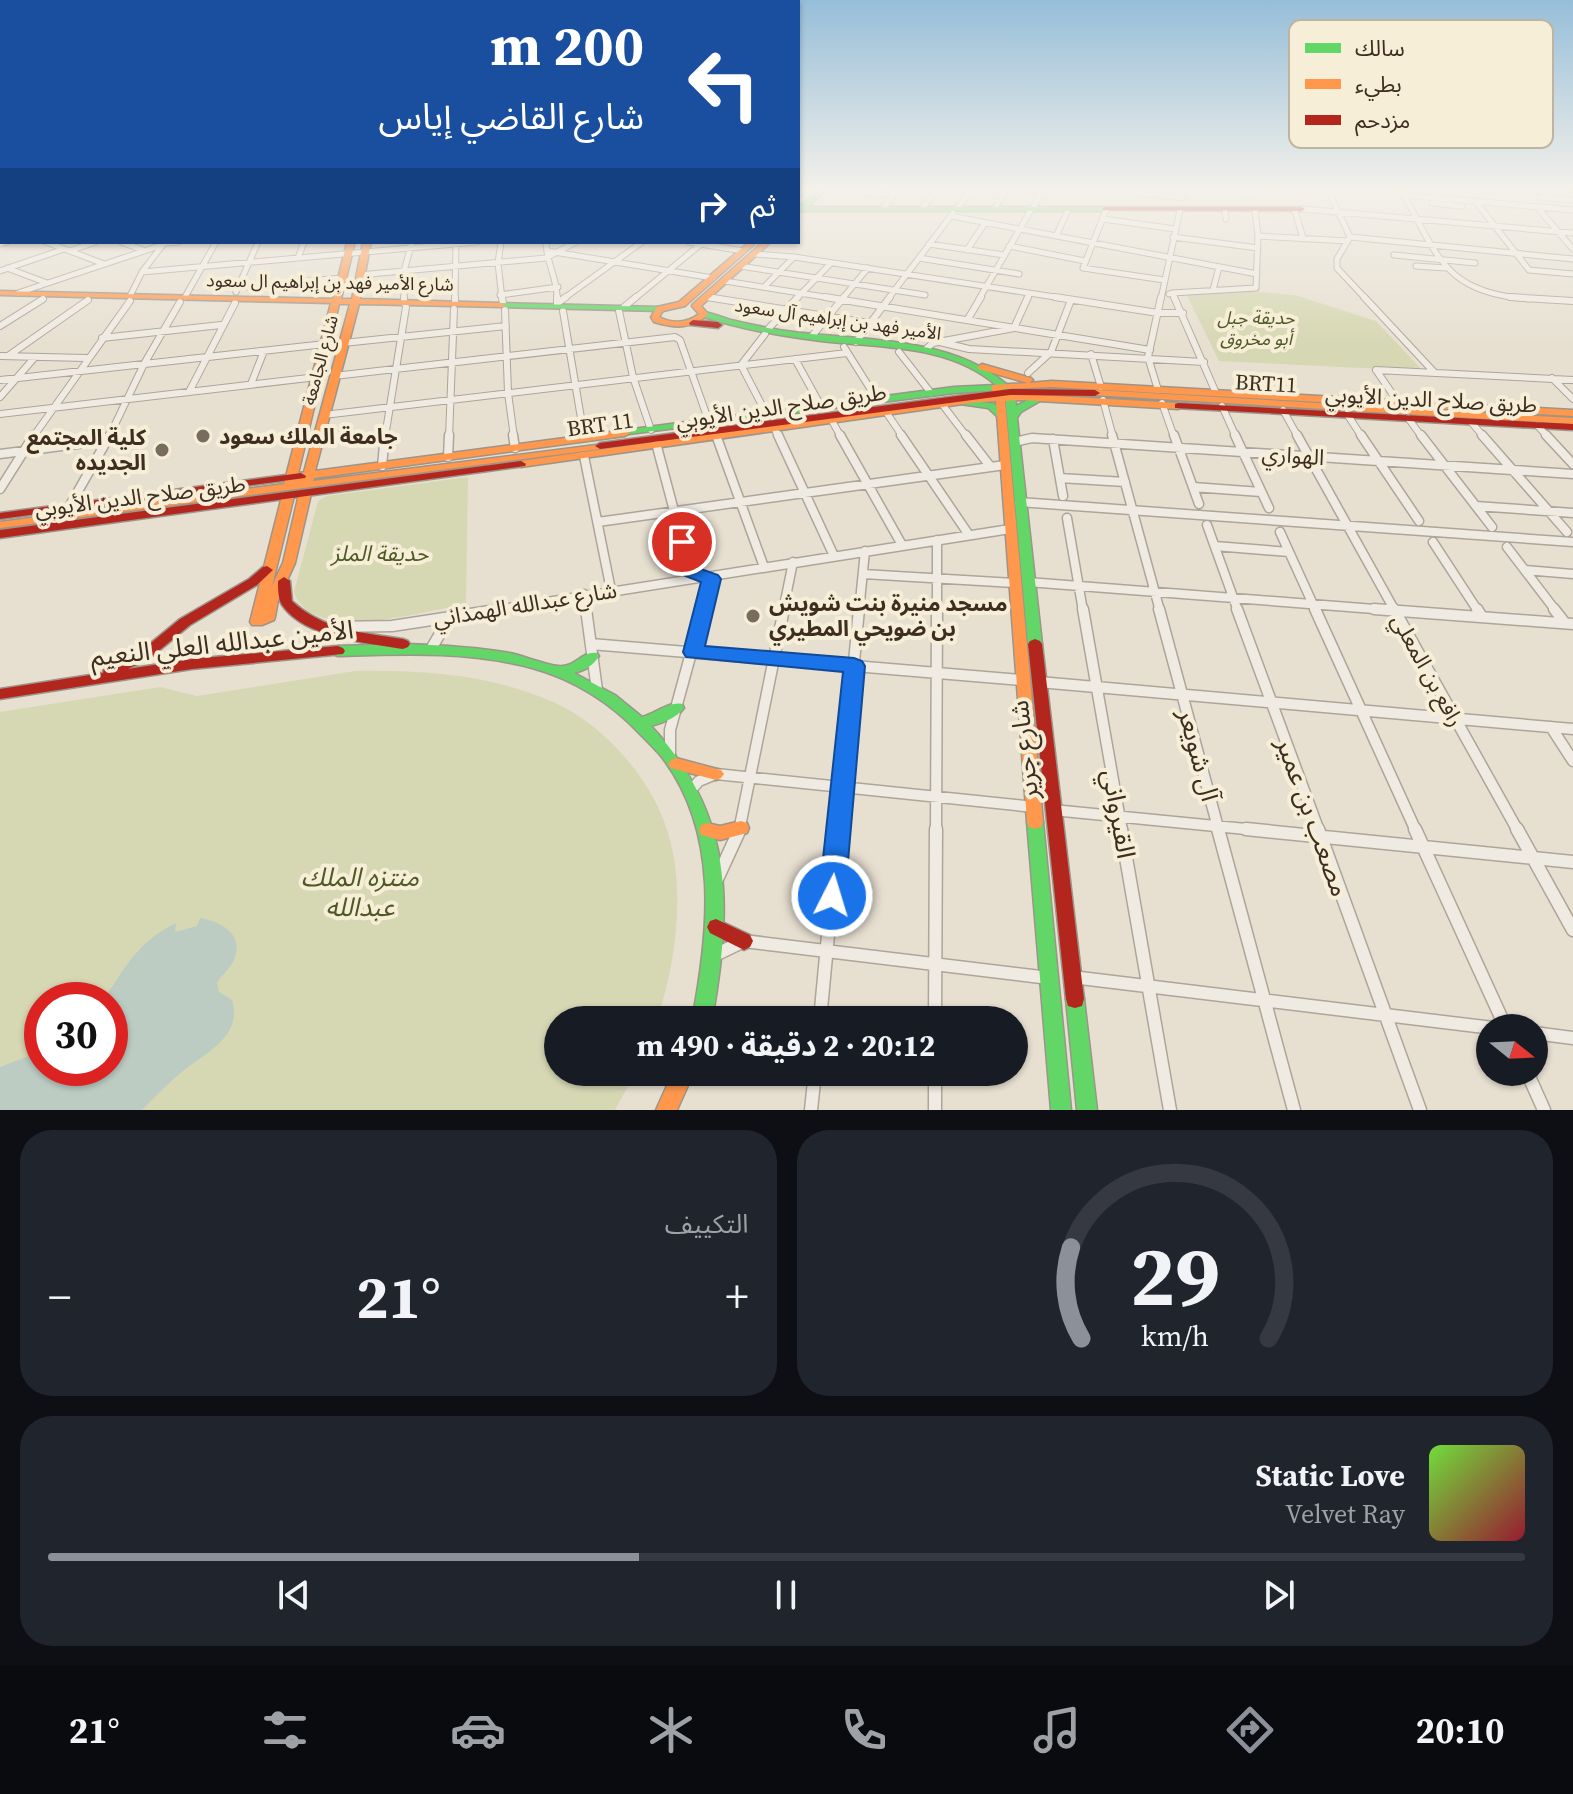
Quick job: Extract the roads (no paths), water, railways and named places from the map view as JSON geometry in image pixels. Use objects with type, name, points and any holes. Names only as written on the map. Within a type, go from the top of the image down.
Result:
[{"type":"main road","name":"شارع الجامعة","points":[[345,303],[343,343],[287,568],[272,600],[268,619],[257,622],[325,344],[345,303],[359,275],[364,247]]},
{"type":"main road","points":[[338,360],[335,343],[349,279],[342,274],[349,248]]},
{"type":"main road","points":[[719,280],[740,266],[757,248]]},
{"type":"main road","points":[[693,323],[719,280],[757,248]]},
{"type":"main road","name":"شارع الأمير فهد بن إبراهيم ال سعود","points":[[0,295],[183,299],[236,296],[454,306],[503,303],[658,313],[682,304],[719,280]]},
{"type":"main road","name":"شارع الأمير فهد بن إبراهيم ال سعود","points":[[0,295],[43,299],[130,298]]},
{"type":"main road","name":"الأمير فهد بن إبراهيم آل سعود","points":[[702,306],[716,319],[767,331],[849,347],[938,356],[977,367]]},
{"type":"main road","name":"شارع الأمير فهد بن إبراهيم ال سعود","points":[[658,313],[667,324],[693,323]]},
{"type":"main road","name":"الأمير فهد بن إبراهيم آل سعود","points":[[693,323],[812,336],[849,347],[934,347],[977,367],[1004,392]]},
{"type":"main road","points":[[952,398],[974,381],[977,367],[1052,384]]},
{"type":"main road","name":"طريق صلاح الدين الأيوبي","points":[[0,525],[307,484],[382,466],[447,461],[584,436],[822,408],[882,407],[1052,384],[1162,403],[1573,427]]},
{"type":"main road","name":"طريق صلاح الدين الأيوبي","points":[[1004,392],[1042,397],[1158,390],[1573,413]]},
{"type":"main road","name":"BRT11","points":[[1004,392],[1062,391],[1573,421]]},
{"type":"main road","name":"شارع جرير","points":[[1004,392],[1014,442],[1087,1110]]},
{"type":"main road","name":"طريق صلاح الدين الأيوبي","points":[[0,525],[69,507],[584,456],[831,419],[931,393],[952,398]]},
{"type":"main road","points":[[952,398],[987,405],[1007,416],[1042,397]]},
{"type":"main road","name":"BRT 11","points":[[307,484],[447,461],[952,398]]},
{"type":"main road","name":"شارع جرير","points":[[1007,416],[1005,465],[1014,583],[1061,1110]]},
{"type":"main road","points":[[90,679],[145,655],[185,622],[253,582],[269,568]]},
{"type":"main road","points":[[287,568],[283,588],[286,602],[304,620],[429,649]]},
{"type":"main road","name":"الأمين عبدالله العلي النعيم","points":[[0,694],[276,654],[429,649],[483,652],[558,671],[597,690],[640,723],[673,760],[691,790],[707,830],[716,881],[716,927],[704,1006]]},
{"type":"main road","points":[[558,671],[574,670],[592,650]]},
{"type":"main road","points":[[640,723],[665,716],[677,708]]},
{"type":"main road","points":[[673,760],[716,774]]},
{"type":"main road","points":[[707,830],[720,833],[741,828]]},
{"type":"main road","points":[[716,927],[744,941]]},
{"type":"main road","points":[[669,1110],[678,1086]]},
{"type":"street","points":[[967,250],[972,242]]},
{"type":"street","points":[[968,319],[1012,242]]},
{"type":"street","points":[[1087,242],[1257,274]]},
{"type":"street","points":[[1158,390],[1149,354],[1172,242]]},
{"type":"street","points":[[1207,242],[1258,248]]},
{"type":"street","points":[[1161,296],[1256,288],[1258,242]]},
{"type":"street","points":[[1347,242],[1337,259],[1337,268],[1434,372]]},
{"type":"street","points":[[1395,242],[1573,259]]},
{"type":"street","points":[[1507,242],[1529,270],[1573,274]]},
{"type":"street","points":[[1093,243],[1083,268],[1164,280]]},
{"type":"street","points":[[1213,290],[1216,243]]},
{"type":"street","points":[[51,244],[104,264]]},
{"type":"street","points":[[0,268],[88,244]]},
{"type":"street","points":[[126,244],[144,251]]},
{"type":"street","points":[[18,293],[163,244]]},
{"type":"street","points":[[0,489],[51,408],[130,298],[142,272],[163,244]]},
{"type":"street","points":[[69,507],[108,440],[162,331],[215,244]]},
{"type":"street","points":[[189,392],[236,296],[257,244]]},
{"type":"street","points":[[298,258],[303,244]]},
{"type":"street","points":[[142,272],[298,258],[349,248],[434,244]]},
{"type":"street","points":[[447,461],[456,244]]},
{"type":"street","points":[[501,244],[498,263],[515,448]]},
{"type":"street","points":[[546,244],[558,287],[584,436]]},
{"type":"street","points":[[558,254],[573,244]]},
{"type":"street","points":[[560,306],[639,244]]},
{"type":"street","points":[[651,430],[633,377],[621,309],[701,244],[757,248],[794,257],[1029,294],[1158,313],[1183,313]]},
{"type":"street","points":[[324,415],[795,359],[849,347],[929,244],[1004,255]]},
{"type":"street","points":[[1431,244],[1439,259],[1462,280],[1498,296],[1573,302]]},
{"type":"street","points":[[382,466],[388,408],[402,336],[404,271],[412,245]]},
{"type":"street","points":[[1009,246],[1085,261]]},
{"type":"street","points":[[359,275],[498,263],[558,254],[968,319],[1204,362]]},
{"type":"street","points":[[1394,255],[1475,263]]},
{"type":"street","points":[[764,287],[794,257]]},
{"type":"street","points":[[919,258],[1019,274]]},
{"type":"street","points":[[741,365],[767,331],[831,263]]},
{"type":"street","points":[[740,266],[925,295]]},
{"type":"street","points":[[1416,266],[1447,268]]},
{"type":"street","points":[[8,268],[48,283]]},
{"type":"street","points":[[812,336],[868,268]]},
{"type":"street","points":[[236,296],[342,274]]},
{"type":"street","points":[[503,303],[558,287]]},
{"type":"street","points":[[1172,293],[1216,393]]},
{"type":"street","points":[[1014,328],[1029,294]]},
{"type":"street","points":[[0,326],[43,299]]},
{"type":"street","points":[[4,356],[88,300]]},
{"type":"street","points":[[1028,373],[1051,352],[1071,300]]},
{"type":"street","points":[[702,306],[786,310],[869,323]]},
{"type":"street","points":[[102,338],[221,325]]},
{"type":"street","points":[[343,343],[506,326]]},
{"type":"street","points":[[934,347],[1014,328]]},
{"type":"street","points":[[334,376],[677,338],[709,422]]},
{"type":"street","points":[[0,380],[325,344]]},
{"type":"street","points":[[849,347],[882,407],[969,535]]},
{"type":"street","points":[[934,347],[1149,354]]},
{"type":"street","points":[[251,384],[264,351]]},
{"type":"street","points":[[899,352],[931,393]]},
{"type":"street","name":"آل شويعر","points":[[1091,354],[1294,1110]]},
{"type":"street","points":[[4,356],[86,358]]},
{"type":"street","points":[[0,397],[35,357]]},
{"type":"street","points":[[795,359],[822,408]]},
{"type":"street","points":[[741,365],[767,415]]},
{"type":"street","points":[[1398,402],[1376,370],[1573,380]]},
{"type":"street","points":[[0,414],[317,377]]},
{"type":"street","points":[[1552,378],[1573,399]]},
{"type":"street","points":[[952,398],[990,466]]},
{"type":"street","points":[[1162,403],[1199,504]]},
{"type":"street","points":[[1222,406],[1269,508]]},
{"type":"street","name":"رافع بن المعلي","points":[[1283,410],[1573,930]]},
{"type":"street","points":[[1347,414],[1419,521]]},
{"type":"street","points":[[1408,418],[1492,527]]},
{"type":"street","points":[[831,419],[902,545]]},
{"type":"street","points":[[1471,422],[1567,532]]},
{"type":"street","points":[[1537,425],[1573,464]]},
{"type":"street","points":[[774,427],[834,556]]},
{"type":"street","points":[[716,435],[764,567]]},
{"type":"street","name":"الهواري","points":[[1014,442],[1028,438],[1053,439],[1573,474]]},
{"type":"street","points":[[1053,439],[1063,496]]},
{"type":"street","points":[[0,454],[108,440]]},
{"type":"street","points":[[656,443],[690,571],[710,576],[711,587],[669,739],[673,760]]},
{"type":"street","points":[[584,456],[611,590]]},
{"type":"street","points":[[598,522],[1005,465]]},
{"type":"street","points":[[1060,478],[1125,482]]},
{"type":"street","points":[[1193,487],[1261,492]]},
{"type":"street","points":[[1019,502],[1573,542]]},
{"type":"street","points":[[1476,506],[1573,513]]},
{"type":"street","name":"القيرواني","points":[[1067,518],[1170,1110]]},
{"type":"street","name":"مصعب بن عمير","points":[[1207,525],[1420,1110]]},
{"type":"street","name":"شارع عبدالله الهمذاني","points":[[324,627],[381,627],[1010,529]]},
{"type":"street","points":[[1280,532],[1500,1014]]},
{"type":"street","points":[[935,1006],[937,540]]},
{"type":"street","points":[[1433,542],[1482,617]]},
{"type":"street","points":[[1215,546],[1289,552]]},
{"type":"street","points":[[1507,547],[1569,624]]},
{"type":"street","points":[[821,1006],[865,551]]},
{"type":"street","points":[[716,881],[741,828],[793,562]]},
{"type":"street","points":[[1525,570],[1573,574]]},
{"type":"street","points":[[863,574],[1014,583]]},
{"type":"street","points":[[1028,582],[1569,624]]},
{"type":"street","points":[[584,594],[597,690]]},
{"type":"street","points":[[429,649],[451,615]]},
{"type":"street","points":[[592,650],[693,652],[1022,680]]},
{"type":"street","points":[[1039,682],[1573,729]]},
{"type":"street","points":[[1551,727],[1573,761]]},
{"type":"street","points":[[691,790],[704,778],[716,774],[1034,807]]},
{"type":"street","points":[[1052,810],[1573,862]]},
{"type":"street","points":[[713,956],[724,948],[744,941],[1050,978]]},
{"type":"street","points":[[1072,977],[1476,1026]]},
{"type":"street","points":[[1548,1035],[1573,1038]]},
{"type":"street","points":[[811,1110],[814,1086]]},
{"type":"street","points":[[935,1086],[935,1110]]},
{"type":"street","points":[[1533,1086],[1544,1110]]},
{"type":"place","name":"جامعة الملك سعود","points":[[203,436]]},
{"type":"place","name":"كلية المجتمع الجديده","points":[[162,450]]},
{"type":"place","name":"مسجد منيرة بنت شويش بن ضويحي المطيري","points":[[753,616]]},
{"type":"park label","name":"حديقة جبل أبو مخروق","points":[[1256,327]]},
{"type":"park label","name":"حديقة الملز","points":[[380,553]]},
{"type":"park label","name":"منتزه الملك عبدالله","points":[[360,892]]}]
